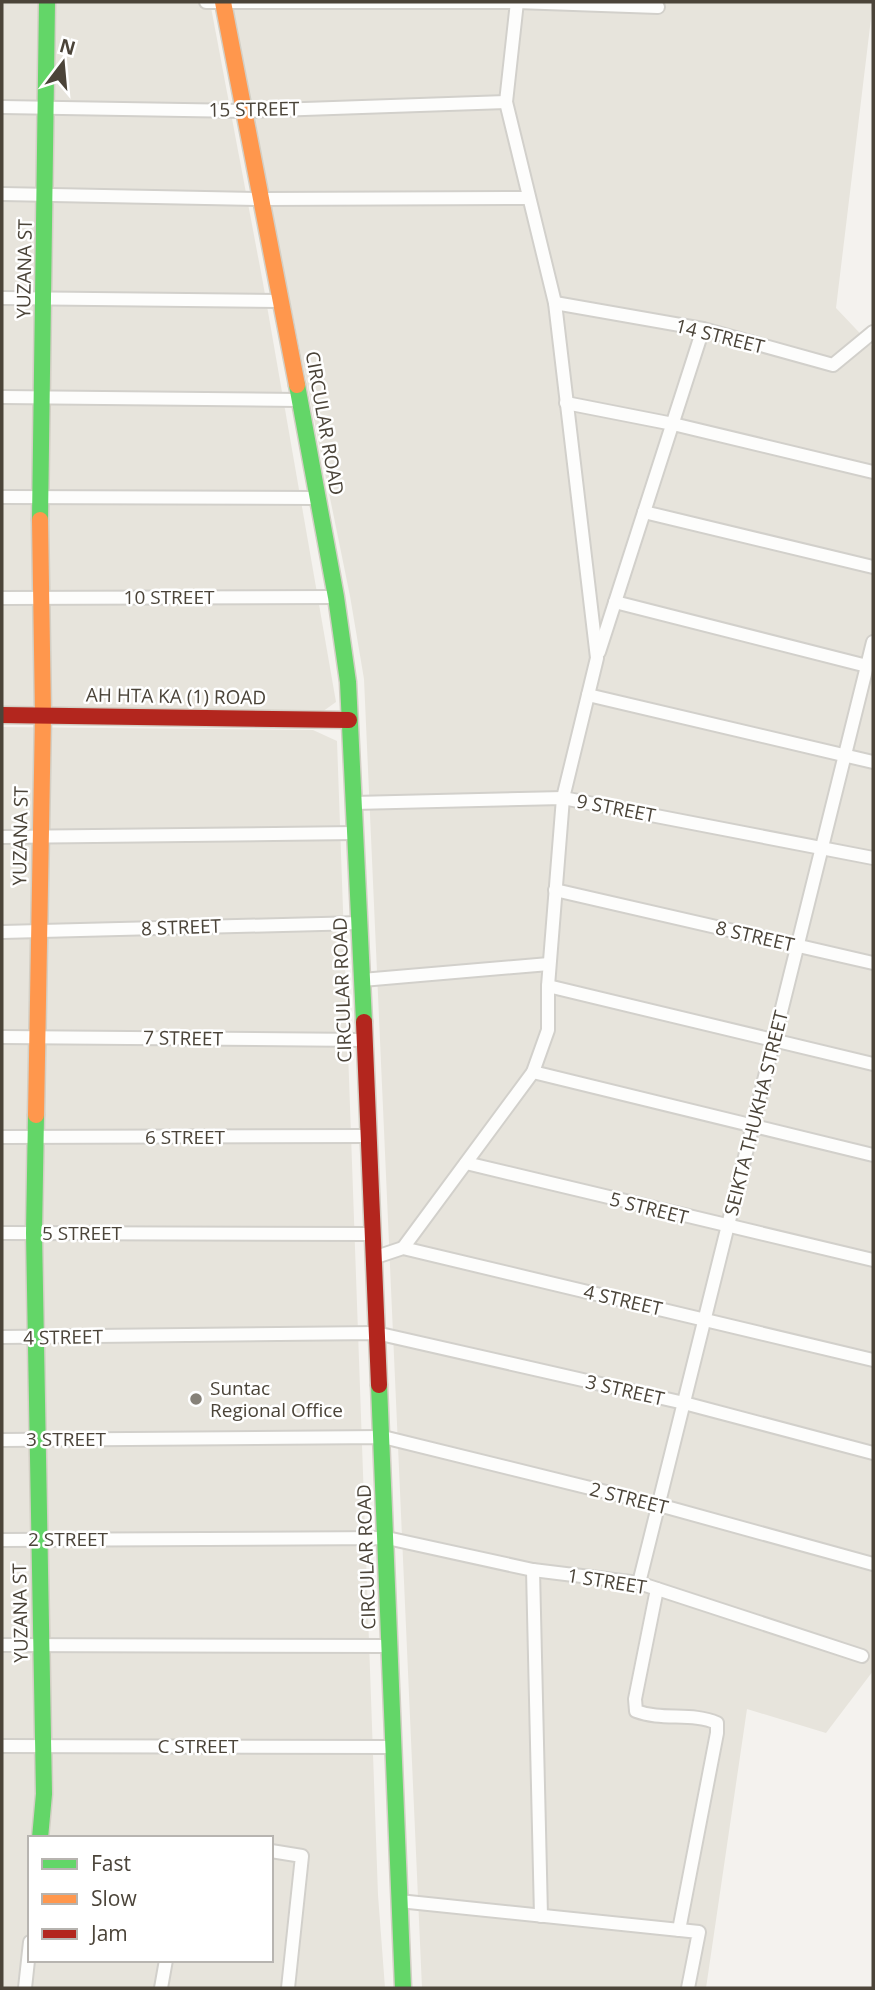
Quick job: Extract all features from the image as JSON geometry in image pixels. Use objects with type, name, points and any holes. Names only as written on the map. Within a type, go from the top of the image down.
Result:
[{"type":"street","name":"YUZANA ST","points":[[40,1836],[44,1794],[34,1233],[43,715],[40,498],[47,2]]},
{"type":"street","points":[[206,2],[517,2],[659,7]]},
{"type":"street","name":"CIRCULAR ROAD","points":[[223,2],[336,597],[348,682],[376,1333],[383,1437],[403,1988]]},
{"type":"street","points":[[517,2],[506,102],[555,303],[597,658]]},
{"type":"street","name":"15 STREET","points":[[2,107],[244,111],[506,102]]},
{"type":"street","points":[[2,194],[262,199],[529,198]]},
{"type":"street","points":[[2,298],[281,301]]},
{"type":"street","name":"14 STREET","points":[[555,303],[704,329],[833,365],[873,332]]},
{"type":"street","points":[[373,1258],[403,1248],[533,1072],[548,1030],[549,964],[562,798],[597,658],[704,329]]},
{"type":"street","points":[[2,397],[299,400]]},
{"type":"street","points":[[566,403],[673,424],[873,472]]},
{"type":"street","points":[[2,497],[317,498]]},
{"type":"street","points":[[644,512],[873,568]]},
{"type":"street","name":"10 STREET","points":[[2,598],[336,597]]},
{"type":"street","points":[[615,601],[867,666]]},
{"type":"street","name":"SEIKTA THUKHA STREET","points":[[639,1583],[873,642]]},
{"type":"street","points":[[588,695],[873,762]]},
{"type":"street","name":"AH HTA KA (1) ROAD","points":[[2,715],[349,720]]},
{"type":"street","name":"9 STREET","points":[[354,803],[562,798],[822,846],[873,858]]},
{"type":"street","points":[[2,837],[356,833]]},
{"type":"street","name":"8 STREET","points":[[555,890],[873,963]]},
{"type":"street","name":"8 STREET","points":[[2,932],[360,923]]},
{"type":"street","points":[[362,980],[549,964]]},
{"type":"street","points":[[548,986],[873,1064]]},
{"type":"street","name":"7 STREET","points":[[2,1037],[365,1040]]},
{"type":"street","points":[[533,1072],[873,1155]]},
{"type":"street","name":"6 STREET","points":[[2,1137],[369,1136]]},
{"type":"street","name":"5 STREET","points":[[466,1163],[873,1260]]},
{"type":"street","name":"5 STREET","points":[[2,1233],[372,1234]]},
{"type":"street","name":"4 STREET","points":[[403,1248],[873,1360]]},
{"type":"street","name":"4 STREET","points":[[2,1337],[376,1333]]},
{"type":"street","name":"3 STREET","points":[[376,1333],[684,1403],[873,1453]]},
{"type":"street","name":"3 STREET","points":[[2,1440],[383,1437]]},
{"type":"street","name":"2 STREET","points":[[383,1437],[659,1505],[873,1564]]},
{"type":"street","name":"2 STREET","points":[[2,1540],[387,1538]]},
{"type":"street","name":"1 STREET","points":[[387,1538],[533,1570],[639,1583],[862,1656]]},
{"type":"street","points":[[533,1570],[541,1916]]},
{"type":"street","points":[[657,1589],[635,1699],[636,1711],[649,1716],[707,1718],[717,1723],[679,1930]]},
{"type":"street","points":[[2,1645],[390,1646]]},
{"type":"street","name":"C STREET","points":[[2,1746],[394,1747]]},
{"type":"street","points":[[273,1851],[302,1856],[288,1988]]},
{"type":"street","points":[[399,1901],[699,1932],[688,1988]]},
{"type":"street","points":[[25,1988],[28,1960]]},
{"type":"street","points":[[161,1988],[166,1962]]},
{"type":"shaded area","points":[[2,2],[210,2],[263,283],[336,702],[322,712],[2,709]]},
{"type":"shaded area","points":[[229,2],[873,2],[836,308],[873,347],[873,1671],[826,1733],[747,1709],[706,1988],[422,1988],[364,679],[350,596]]},
{"type":"shaded area","points":[[2,727],[313,730],[337,741],[378,1895],[385,1988],[2,1988]]},
{"type":"traffic: fast","points":[[40,520],[47,2]]},
{"type":"traffic: fast","points":[[297,385],[336,597],[348,682],[364,1022]]},
{"type":"traffic: fast","points":[[36,1115],[34,1233],[44,1794],[40,1836]]},
{"type":"traffic: fast","points":[[379,1385],[403,1988]]},
{"type":"traffic: slow","points":[[223,2],[297,385]]},
{"type":"traffic: slow","points":[[36,1115],[43,715],[40,520]]},
{"type":"traffic: jam","points":[[2,715],[349,720]]},
{"type":"traffic: jam","points":[[364,1022],[379,1385]]},
{"type":"place","name":"Suntac Regional Office","points":[[196,1399]]}]
